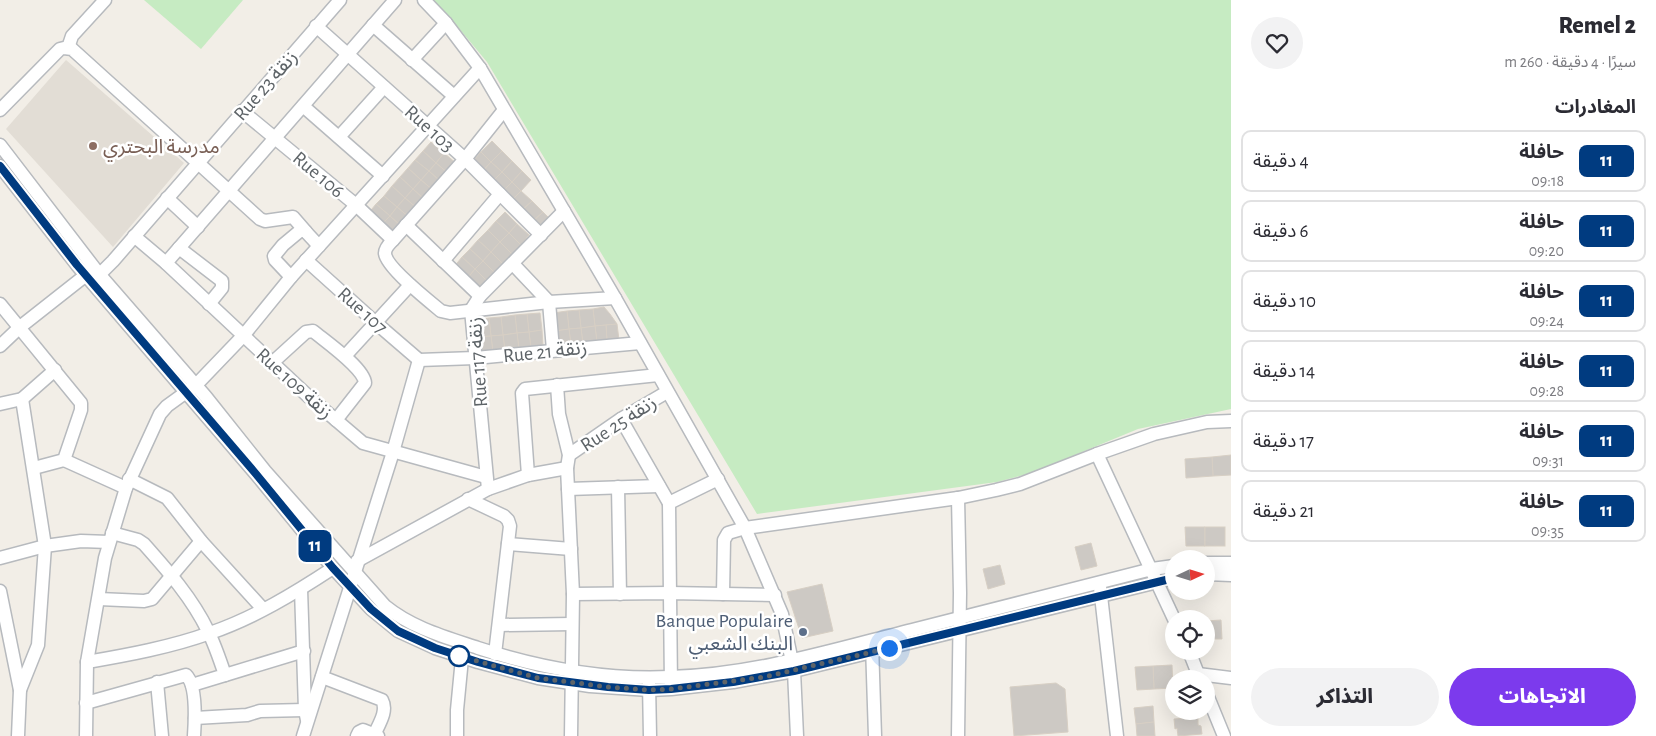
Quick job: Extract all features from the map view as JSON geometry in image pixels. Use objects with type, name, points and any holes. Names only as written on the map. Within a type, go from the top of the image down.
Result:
[{"type":"street","points":[[68,48],[72,36],[105,0]]},
{"type":"street","name":"Rue 23 زنقة","points":[[0,346],[20,327],[93,277],[134,236],[340,0]]},
{"type":"street","points":[[166,263],[395,0]]},
{"type":"street","points":[[424,0],[446,23],[480,68],[615,298],[745,528],[782,614],[793,666],[797,736]]},
{"type":"street","points":[[412,60],[446,23]]},
{"type":"street","points":[[373,25],[454,96]]},
{"type":"street","name":"Rue 103","points":[[316,26],[465,159],[541,235]]},
{"type":"street","points":[[0,110],[60,49],[72,49],[260,219],[292,218],[299,222],[319,246]]},
{"type":"street","points":[[86,736],[87,662],[110,538],[128,483],[160,414],[184,392],[196,385],[243,336],[306,260],[480,68]]},
{"type":"street","points":[[339,137],[384,87]]},
{"type":"street","points":[[303,106],[383,176]]},
{"type":"street","points":[[504,110],[465,159],[393,240],[386,250],[387,259],[410,285],[441,311],[450,313],[549,302],[615,298]]},
{"type":"street","name":"Rue 106","points":[[242,111],[356,205],[393,240]]},
{"type":"street","points":[[0,145],[93,277],[196,385],[265,471],[356,567],[385,606],[395,615],[462,650],[538,678],[607,675],[649,684],[733,682],[959,624],[1099,582],[1165,567]]},
{"type":"street","points":[[0,166],[93,277],[184,392],[256,474],[333,568],[371,609],[398,631],[435,648],[496,654],[541,666],[572,677]]},
{"type":"street","points":[[443,261],[500,194]]},
{"type":"street","points":[[167,198],[198,226]]},
{"type":"street","name":"Rue 117 زنقة","points":[[487,483],[471,310],[480,296],[564,211]]},
{"type":"street","points":[[406,225],[480,296]]},
{"type":"street","points":[[291,277],[275,260],[274,256],[297,232],[301,230],[306,232]]},
{"type":"street","name":"Rue 109 زنقة","points":[[134,236],[166,263],[272,363],[363,443],[487,483]]},
{"type":"street","points":[[179,248],[222,281],[222,288],[209,304]]},
{"type":"street","name":"Rue 107","points":[[306,260],[419,360]]},
{"type":"street","points":[[513,264],[549,302],[553,350]]},
{"type":"street","points":[[345,356],[410,285]]},
{"type":"street","points":[[0,304],[55,370],[82,406],[64,460]]},
{"type":"street","points":[[272,363],[309,330],[313,331],[345,356],[363,376],[365,383],[336,420]]},
{"type":"street","name":"Rue 21 زنقة","points":[[419,360],[475,358],[640,343]]},
{"type":"street","points":[[306,716],[322,677],[419,360]]},
{"type":"street","points":[[0,404],[22,398],[55,370]]},
{"type":"street","points":[[528,475],[523,390],[527,388],[658,376]]},
{"type":"street","points":[[556,385],[559,414],[569,455],[567,468],[573,594],[571,736]]},
{"type":"street","name":"Rue 25 زنقة","points":[[569,455],[621,419],[667,392]]},
{"type":"street","points":[[20,690],[38,644],[45,546],[22,398]]},
{"type":"street","points":[[621,419],[669,503],[671,683]]},
{"type":"street","points":[[723,594],[726,535],[745,528],[958,498],[1020,484],[1154,434],[1207,422],[1231,421]]},
{"type":"street","points":[[1097,454],[1170,610]]},
{"type":"street","points":[[34,468],[64,460],[167,498],[201,540],[263,609]]},
{"type":"street","points":[[356,567],[468,499],[487,483],[567,468]]},
{"type":"street","points":[[669,503],[718,479]]},
{"type":"street","points":[[568,489],[659,486]]},
{"type":"street","points":[[618,487],[620,594]]},
{"type":"street","points":[[958,498],[958,736]]},
{"type":"street","points":[[468,499],[506,517],[510,526],[496,654]]},
{"type":"street","points":[[0,558],[45,546],[81,540],[110,538],[138,540],[144,544],[171,574],[199,613],[210,633],[225,675]]},
{"type":"street","points":[[99,599],[148,600],[155,596],[171,574],[201,540]]},
{"type":"street","points":[[508,544],[571,549]]},
{"type":"street","points":[[1215,565],[1229,569]]},
{"type":"street","points":[[87,662],[132,654],[210,633],[241,620],[301,589],[333,568]]},
{"type":"street","points":[[1215,572],[1229,569]]},
{"type":"street","points":[[959,624],[1101,595],[1165,580]]},
{"type":"street","points":[[1099,582],[1117,736]]},
{"type":"street","points":[[301,589],[306,716],[303,736]]},
{"type":"street","points":[[0,591],[20,690],[18,736]]},
{"type":"street","points":[[573,594],[775,595]]},
{"type":"street","points":[[499,624],[572,624]]},
{"type":"street","points":[[872,646],[876,736]]},
{"type":"street","points":[[457,736],[462,650]]},
{"type":"street","points":[[192,685],[304,651]]},
{"type":"street","points":[[86,704],[186,675],[192,685],[195,718],[194,736]]},
{"type":"street","points":[[322,677],[382,700],[385,706],[384,712],[376,735],[363,730],[358,732],[357,736]]},
{"type":"street","points":[[1215,677],[1231,678]]},
{"type":"street","points":[[157,682],[162,736]]},
{"type":"street","points":[[649,684],[650,736]]},
{"type":"street","points":[[195,718],[247,715],[260,711],[306,716]]},
{"type":"street","points":[[1215,714],[1224,736]]},
{"type":"shaded area","name":"مدرسة البحتري","points":[[66,60],[184,163],[113,247],[6,129]]},
{"type":"green space","points":[[144,0],[243,0],[201,49]]},
{"type":"green space","points":[[430,0],[1231,0],[1231,409],[1138,429],[1031,473],[997,482],[757,514],[487,62],[452,20]]},
{"type":"building","points":[[492,141],[502,151],[491,162],[481,152]]},
{"type":"building","points":[[431,142],[444,153],[436,163],[423,151]]},
{"type":"building","points":[[423,151],[436,163],[429,171],[415,160]]},
{"type":"building","points":[[502,151],[512,161],[502,172],[491,162]]},
{"type":"building","points":[[481,152],[491,162],[481,173],[471,163]]},
{"type":"building","points":[[444,153],[457,164],[449,174],[436,163]]},
{"type":"building","points":[[415,160],[429,171],[421,180],[408,168]]},
{"type":"building","points":[[512,161],[522,171],[512,182],[502,172]]},
{"type":"building","points":[[491,162],[502,172],[491,183],[481,173]]},
{"type":"building","points":[[436,163],[449,174],[441,182],[429,171]]},
{"type":"building","points":[[408,168],[421,180],[413,189],[400,177]]},
{"type":"building","points":[[429,171],[441,182],[434,191],[421,180]]},
{"type":"building","points":[[522,171],[531,180],[521,191],[512,182]]},
{"type":"building","points":[[502,172],[512,182],[502,192],[491,183]]},
{"type":"building","points":[[400,177],[413,189],[405,198],[392,186]]},
{"type":"building","points":[[421,180],[434,191],[425,200],[413,189]]},
{"type":"building","points":[[512,182],[521,191],[511,201],[502,192]]},
{"type":"building","points":[[392,186],[405,198],[397,207],[384,196]]},
{"type":"building","points":[[413,189],[425,200],[418,209],[405,198]]},
{"type":"building","points":[[521,191],[532,201],[521,211],[511,201]]},
{"type":"building","points":[[384,196],[397,207],[390,216],[376,204]]},
{"type":"building","points":[[405,198],[418,209],[410,218],[397,207]]},
{"type":"building","points":[[532,201],[543,212],[532,222],[521,211]]},
{"type":"building","points":[[376,204],[390,216],[380,226],[367,215]]},
{"type":"building","points":[[397,207],[410,218],[402,227],[390,216]]},
{"type":"building","points":[[505,212],[517,224],[509,233],[496,221]]},
{"type":"building","points":[[543,212],[552,221],[542,232],[532,222]]},
{"type":"building","points":[[390,216],[402,227],[393,237],[380,226]]},
{"type":"building","points":[[496,221],[509,233],[500,242],[488,230]]},
{"type":"building","points":[[517,224],[529,235],[521,245],[509,233]]},
{"type":"building","points":[[488,230],[500,242],[491,252],[478,240]]},
{"type":"building","points":[[509,233],[521,245],[512,254],[500,242]]},
{"type":"building","points":[[478,240],[491,252],[483,261],[470,249]]},
{"type":"building","points":[[500,242],[512,254],[503,264],[491,252]]},
{"type":"building","points":[[470,249],[483,261],[475,269],[462,257]]},
{"type":"building","points":[[491,252],[503,264],[495,273],[483,261]]},
{"type":"building","points":[[462,257],[475,269],[466,280],[453,268]]},
{"type":"building","points":[[483,261],[495,273],[487,281],[475,269]]},
{"type":"building","points":[[475,269],[487,281],[478,291],[466,280]]},
{"type":"building","points":[[604,307],[617,324],[595,326],[593,309]]},
{"type":"building","points":[[593,309],[595,326],[581,328],[579,310]]},
{"type":"building","points":[[579,310],[581,328],[569,329],[567,311]]},
{"type":"building","points":[[567,311],[569,329],[555,331],[553,313]]},
{"type":"building","points":[[540,313],[542,330],[529,332],[527,314]]},
{"type":"building","points":[[527,314],[529,332],[517,333],[515,315]]},
{"type":"building","points":[[515,315],[517,333],[503,335],[501,317]]},
{"type":"building","points":[[501,317],[503,335],[491,336],[489,318]]},
{"type":"building","points":[[489,318],[491,336],[479,337],[477,320]]},
{"type":"building","points":[[617,324],[619,340],[607,341],[606,325]]},
{"type":"building","points":[[606,325],[607,341],[597,342],[595,326]]},
{"type":"building","points":[[595,326],[597,342],[583,344],[581,328]]},
{"type":"building","points":[[581,328],[583,344],[571,345],[569,329]]},
{"type":"building","points":[[569,329],[571,345],[557,347],[555,331]]},
{"type":"building","points":[[542,330],[543,346],[531,348],[529,332]]},
{"type":"building","points":[[529,332],[531,348],[519,349],[517,333]]},
{"type":"building","points":[[517,333],[519,349],[505,351],[503,335]]},
{"type":"building","points":[[503,335],[505,351],[493,352],[491,336]]},
{"type":"building","points":[[491,336],[493,352],[481,353],[479,337]]},
{"type":"building","points":[[1231,455],[1231,475],[1213,476],[1212,457]]},
{"type":"building","points":[[1212,457],[1213,476],[1186,478],[1185,459]]},
{"type":"building","points":[[1185,527],[1205,527],[1205,546],[1186,546]]},
{"type":"building","points":[[1205,527],[1225,527],[1225,546],[1205,546]]},
{"type":"building","points":[[1091,543],[1097,566],[1081,570],[1075,547]]},
{"type":"building","points":[[1000,565],[1005,584],[988,589],[983,569]]},
{"type":"building","points":[[822,584],[833,631],[802,638],[787,592]]},
{"type":"building","points":[[1215,620],[1221,620],[1222,639],[1215,639]]},
{"type":"building","points":[[1172,665],[1172,670],[1165,670],[1165,688],[1154,689],[1153,666]]},
{"type":"building","points":[[1153,666],[1154,689],[1137,690],[1135,667]]},
{"type":"building","points":[[1056,683],[1065,689],[1068,732],[1014,736],[1010,687]]},
{"type":"building","points":[[1153,706],[1154,722],[1136,724],[1134,708]]},
{"type":"building","points":[[1174,720],[1198,720],[1202,734],[1178,736],[1177,728],[1175,729]]},
{"type":"building","points":[[1154,722],[1155,736],[1137,736],[1136,724]]},
{"type":"bus line","name":"11","points":[[0,166],[77,265],[256,474],[341,577],[386,623],[398,631],[435,648],[538,678],[572,684],[649,690],[671,689],[733,682],[794,671],[1165,580]]},
{"type":"place","name":"مدرسة البحتري","points":[[93,146]]},
{"type":"place","name":"Banque Populaire البنك الشعبي","points":[[803,632]]},
{"type":"route","points":[[459,656],[538,678],[572,684],[649,690],[764,677],[889,648]]}]
